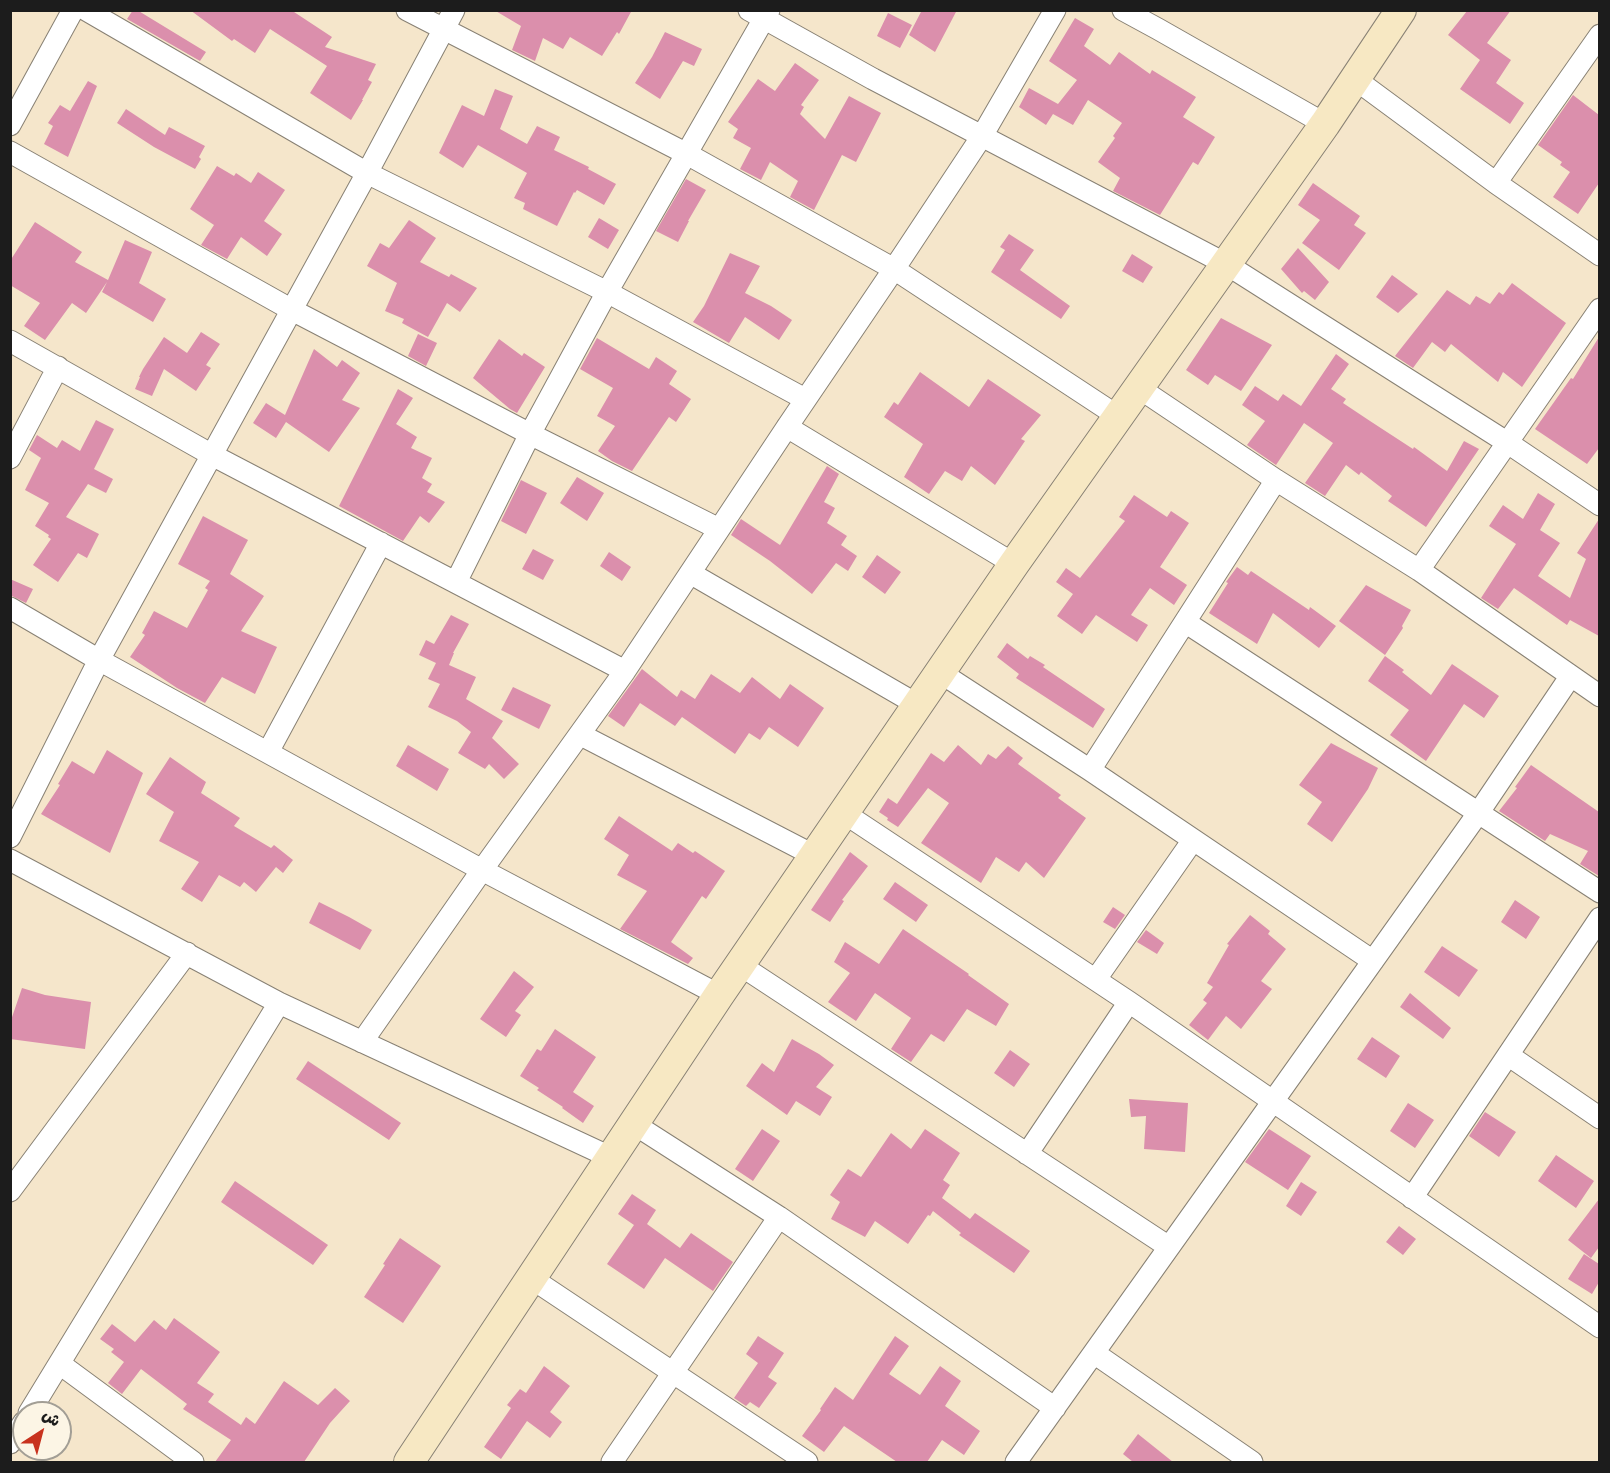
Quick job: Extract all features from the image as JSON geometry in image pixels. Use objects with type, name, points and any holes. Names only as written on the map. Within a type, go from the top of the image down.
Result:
[{"type":"street","points":[[10,125],[73,10]]},
{"type":"street","points":[[86,10],[368,173],[607,292],[805,399]]},
{"type":"street","points":[[407,10],[687,154],[894,269],[1119,417]]},
{"type":"street","points":[[10,837],[99,660],[368,173],[454,10]]},
{"type":"street","points":[[362,1042],[625,671],[982,136],[1055,10]]},
{"type":"street","points":[[1123,10],[1163,20],[1325,124]]},
{"type":"street","points":[[409,1462],[719,995],[1014,564],[1325,124],[1401,10]]},
{"type":"street","points":[[456,582],[530,434],[607,292],[687,154],[761,13],[873,79],[1226,264],[1508,443],[1599,506]]},
{"type":"street","points":[[1496,183],[1598,41]]},
{"type":"street","points":[[1355,79],[1496,183],[1599,255]]},
{"type":"street","points":[[10,152],[292,310],[719,529]]},
{"type":"street","points":[[1419,570],[1599,309]]},
{"type":"street","points":[[10,341],[212,455],[625,671]]},
{"type":"street","points":[[10,458],[58,367]]},
{"type":"street","points":[[1139,388],[1276,480],[1419,570],[1599,696]]},
{"type":"street","points":[[787,427],[1014,564]]},
{"type":"street","points":[[1090,770],[1276,480]]},
{"type":"street","points":[[268,752],[381,543]]},
{"type":"street","points":[[690,573],[918,705]]},
{"type":"street","points":[[10,608],[99,660],[482,870],[719,995]]},
{"type":"street","points":[[1185,622],[1599,892]]},
{"type":"street","points":[[940,673],[1090,770],[1373,961]]},
{"type":"street","points":[[1016,1462],[1479,812],[1570,677]]},
{"type":"street","points":[[581,735],[815,856]]},
{"type":"street","points":[[844,813],[1130,1002],[1599,1327]]},
{"type":"street","points":[[1096,979],[1193,840]]},
{"type":"street","points":[[10,860],[279,1003],[612,1158]]},
{"type":"street","points":[[1412,1198],[1599,918]]},
{"type":"street","points":[[10,1191],[187,953]]},
{"type":"street","points":[[740,965],[1169,1247]]},
{"type":"street","points":[[1027,1154],[1130,1002]]},
{"type":"street","points":[[37,1401],[279,1003]]},
{"type":"street","points":[[1508,1055],[1599,1118]]},
{"type":"street","points":[[634,1124],[779,1217],[1054,1408]]},
{"type":"street","points":[[612,1462],[779,1217]]},
{"type":"street","points":[[531,1278],[807,1462]]},
{"type":"street","points":[[1094,1353],[1252,1462]]},
{"type":"street","points":[[60,1364],[193,1462]]},
{"type":"building","points":[[133,10],[137,10],[206,52],[200,61],[127,19]]},
{"type":"building","points":[[190,10],[291,10],[332,37],[325,47],[376,64],[368,80],[372,82],[351,120],[310,93],[327,66],[270,29],[255,53],[234,39],[232,41]]},
{"type":"building","points":[[494,10],[632,10],[619,34],[617,32],[602,56],[570,37],[563,49],[543,38],[535,61],[512,50],[521,26]]},
{"type":"building","points":[[922,10],[957,10],[935,52],[909,35]]},
{"type":"building","points":[[1511,10],[1487,43],[1511,60],[1496,83],[1524,103],[1510,124],[1460,89],[1480,60],[1448,35],[1467,11]]},
{"type":"building","points":[[888,13],[912,25],[900,48],[877,36]]},
{"type":"building","points":[[1075,18],[1094,29],[1084,46],[1110,65],[1119,52],[1150,74],[1152,70],[1196,97],[1183,117],[1215,137],[1198,165],[1193,162],[1160,215],[1113,191],[1120,178],[1098,162],[1115,138],[1113,136],[1122,123],[1088,100],[1073,125],[1053,114],[1046,125],[1019,107],[1029,88],[1058,104],[1077,80],[1049,61]]},
{"type":"building","points":[[665,32],[702,49],[694,66],[683,61],[660,99],[635,83]]},
{"type":"building","points":[[795,63],[819,80],[801,105],[804,107],[800,114],[825,139],[849,96],[881,113],[856,162],[842,155],[814,210],[790,197],[798,181],[770,162],[761,180],[740,169],[751,148],[733,138],[738,129],[728,122],[758,79],[775,91]]},
{"type":"building","points":[[88,81],[97,86],[68,157],[44,144],[53,126],[48,123],[60,105],[70,111]]},
{"type":"building","points":[[495,89],[513,96],[500,129],[527,144],[537,126],[560,137],[554,150],[589,167],[588,169],[616,184],[604,205],[577,190],[557,226],[523,209],[525,203],[514,198],[527,173],[478,145],[463,168],[439,153],[462,105],[484,116]]},
{"type":"building","points":[[1573,95],[1599,115],[1599,183],[1578,214],[1553,197],[1570,172],[1560,165],[1562,162],[1538,145]]},
{"type":"building","points":[[126,109],[165,135],[169,127],[205,146],[195,169],[154,147],[117,123]]},
{"type":"building","points":[[217,166],[234,176],[236,173],[251,183],[258,172],[285,190],[264,221],[282,234],[267,256],[241,237],[227,259],[201,245],[214,225],[190,209]]},
{"type":"building","points":[[686,179],[706,190],[678,242],[656,231]]},
{"type":"building","points":[[1313,183],[1360,216],[1354,225],[1366,233],[1339,270],[1302,243],[1320,220],[1298,205]]},
{"type":"building","points":[[599,218],[619,230],[608,249],[588,237]]},
{"type":"building","points":[[409,220],[436,238],[420,262],[449,277],[451,274],[477,288],[460,312],[447,303],[428,337],[402,323],[404,319],[385,311],[397,283],[367,266],[380,243],[389,248]]},
{"type":"building","points":[[35,222],[82,252],[75,262],[108,280],[125,240],[152,252],[139,283],[166,299],[153,322],[102,292],[107,282],[86,313],[72,303],[45,340],[24,326],[40,303],[10,285],[10,261]]},
{"type":"building","points":[[1009,234],[1034,250],[1020,270],[1070,306],[1061,319],[991,272],[1005,250],[1000,247]]},
{"type":"building","points":[[1298,248],[1329,282],[1315,300],[1304,291],[1302,293],[1281,269]]},
{"type":"building","points":[[730,253],[760,266],[745,293],[792,320],[779,340],[745,317],[729,343],[693,322],[704,306]]},
{"type":"building","points":[[1132,254],[1153,267],[1143,283],[1122,271]]},
{"type":"building","points":[[1392,275],[1418,294],[1398,313],[1376,297]]},
{"type":"building","points":[[1512,283],[1566,323],[1522,387],[1503,372],[1498,382],[1451,344],[1445,352],[1432,342],[1413,368],[1395,356],[1447,290],[1470,305],[1476,296],[1490,304],[1499,292],[1503,295]]},
{"type":"building","points":[[1221,318],[1272,345],[1241,391],[1215,375],[1208,385],[1186,370]]},
{"type":"building","points":[[201,332],[220,344],[206,365],[211,368],[196,391],[164,369],[152,396],[135,389],[143,369],[164,337],[187,353]]},
{"type":"building","points":[[418,334],[437,343],[426,366],[408,356]]},
{"type":"building","points":[[1599,337],[1599,448],[1587,464],[1535,429],[1571,378],[1573,379]]},
{"type":"building","points":[[597,338],[649,369],[656,357],[677,371],[669,384],[691,399],[676,422],[669,417],[632,471],[598,451],[615,426],[597,416],[613,388],[580,369]]},
{"type":"building","points":[[499,339],[522,356],[524,353],[545,367],[517,413],[473,378]]},
{"type":"building","points":[[314,349],[337,367],[342,360],[360,373],[342,400],[360,408],[329,452],[286,422],[276,438],[253,423],[266,403],[285,415]]},
{"type":"building","points":[[1336,354],[1349,364],[1331,389],[1346,399],[1343,403],[1370,421],[1413,449],[1414,447],[1447,471],[1464,441],[1479,449],[1426,527],[1388,501],[1392,496],[1361,472],[1359,475],[1346,465],[1325,496],[1305,483],[1333,443],[1304,423],[1276,465],[1247,445],[1265,421],[1242,405],[1255,386],[1278,401],[1283,394],[1301,406]]},
{"type":"building","points":[[920,372],[969,407],[988,379],[1041,415],[1021,439],[1025,441],[995,485],[971,466],[962,481],[945,471],[929,494],[904,477],[923,444],[884,417],[894,402],[898,405]]},
{"type":"building","points":[[398,389],[413,398],[396,424],[417,437],[411,448],[432,458],[422,478],[432,484],[427,492],[445,502],[429,523],[420,516],[403,541],[339,506]]},
{"type":"building","points":[[96,420],[114,429],[94,469],[113,479],[106,493],[88,484],[66,517],[99,534],[87,558],[78,553],[58,582],[33,565],[51,539],[49,535],[35,526],[49,503],[25,490],[41,458],[29,450],[37,435],[57,448],[62,440],[80,451]]},
{"type":"building","points":[[827,466],[839,474],[824,502],[835,508],[827,523],[847,536],[841,545],[857,556],[848,571],[836,563],[812,594],[770,561],[731,535],[741,519],[780,545]]},
{"type":"building","points":[[577,477],[604,493],[587,521],[560,503]]},
{"type":"building","points":[[521,480],[547,493],[526,534],[501,521]]},
{"type":"building","points":[[1538,493],[1555,504],[1540,530],[1560,543],[1538,576],[1570,598],[1586,559],[1577,553],[1599,519],[1599,636],[1570,620],[1567,625],[1514,588],[1498,609],[1481,598],[1516,544],[1489,526],[1503,505],[1523,519]]},
{"type":"building","points":[[1134,495],[1167,517],[1171,511],[1189,523],[1160,567],[1187,585],[1174,605],[1150,588],[1131,615],[1148,625],[1137,642],[1096,615],[1082,634],[1057,616],[1073,594],[1056,582],[1066,568],[1080,578],[1125,521],[1119,517]]},
{"type":"building","points":[[203,516],[248,540],[230,574],[264,596],[241,631],[277,647],[255,694],[222,677],[205,703],[177,688],[130,657],[145,635],[142,633],[154,611],[187,628],[208,590],[205,588],[210,581],[178,564]]},
{"type":"building","points":[[533,549],[554,560],[543,580],[522,569]]},
{"type":"building","points":[[609,552],[631,567],[622,581],[600,566]]},
{"type":"building","points":[[877,555],[901,572],[885,594],[862,577]]},
{"type":"building","points":[[1237,567],[1248,575],[1251,571],[1309,610],[1310,607],[1336,626],[1319,648],[1273,613],[1257,644],[1209,613]]},
{"type":"building","points":[[10,579],[33,589],[26,603],[10,595]]},
{"type":"building","points":[[1366,585],[1411,610],[1403,628],[1385,655],[1339,621]]},
{"type":"building","points":[[451,615],[469,624],[449,665],[476,677],[466,699],[503,721],[492,738],[519,764],[504,779],[489,764],[485,769],[458,753],[471,732],[457,721],[428,707],[440,684],[428,679],[436,663],[419,655],[426,640],[434,644]]},
{"type":"building","points":[[1007,643],[1028,659],[1030,656],[1045,665],[1043,667],[1105,709],[1093,728],[1016,678],[1019,674],[997,657]]},
{"type":"building","points":[[1385,656],[1431,695],[1452,664],[1499,696],[1484,718],[1464,704],[1426,761],[1390,735],[1409,710],[1368,681]]},
{"type":"building","points":[[642,669],[677,697],[681,690],[695,699],[711,674],[740,693],[752,677],[780,699],[790,684],[824,708],[798,747],[769,727],[760,740],[749,733],[735,754],[682,717],[675,726],[640,703],[624,727],[608,716]]},
{"type":"building","points":[[513,687],[551,705],[539,729],[501,710]]},
{"type":"building","points":[[1331,743],[1378,768],[1368,789],[1332,842],[1307,824],[1322,802],[1299,785]]},
{"type":"building","points":[[408,745],[449,769],[437,791],[396,766]]},
{"type":"building","points":[[958,745],[981,765],[988,754],[996,759],[1008,746],[1023,758],[1018,764],[1061,795],[1058,798],[1086,818],[1044,878],[1026,862],[1019,872],[996,857],[981,883],[921,843],[949,803],[928,788],[898,827],[879,812],[888,798],[897,804],[931,753],[944,762]]},
{"type":"building","points":[[107,750],[143,773],[110,853],[41,814],[72,761],[94,774]]},
{"type":"building","points":[[170,757],[206,782],[201,793],[240,818],[234,826],[271,848],[274,845],[293,860],[283,873],[276,867],[256,892],[244,882],[240,887],[219,875],[202,902],[181,889],[199,862],[159,841],[174,812],[146,794]]},
{"type":"building","points":[[1531,765],[1599,812],[1599,876],[1580,864],[1588,851],[1550,834],[1545,841],[1499,811]]},
{"type":"building","points":[[619,816],[672,851],[678,843],[693,853],[695,851],[725,871],[706,899],[702,896],[671,942],[693,958],[688,964],[620,929],[647,891],[617,875],[629,855],[604,839]]},
{"type":"building","points":[[850,852],[868,866],[842,900],[844,901],[830,922],[811,910]]},
{"type":"building","points":[[895,882],[928,905],[916,922],[883,899]]},
{"type":"building","points":[[1515,900],[1540,917],[1526,939],[1501,922]]},
{"type":"building","points":[[319,902],[372,930],[360,950],[309,923]]},
{"type":"building","points":[[1113,907],[1125,915],[1115,929],[1103,922]]},
{"type":"building","points":[[1250,915],[1270,931],[1268,934],[1286,949],[1261,981],[1272,989],[1241,1029],[1226,1016],[1208,1040],[1189,1025],[1207,1003],[1203,1000],[1213,987],[1207,983],[1229,945],[1227,944]]},
{"type":"building","points":[[903,929],[1009,1004],[996,1026],[967,1009],[944,1042],[931,1034],[911,1062],[891,1049],[911,1018],[875,993],[856,1021],[828,1002],[850,973],[834,962],[845,942],[879,964]]},
{"type":"building","points":[[1146,930],[1164,943],[1157,954],[1137,942]]},
{"type":"building","points":[[1442,946],[1478,970],[1459,997],[1424,972]]},
{"type":"building","points":[[514,971],[534,987],[515,1011],[521,1015],[506,1037],[480,1019]]},
{"type":"building","points":[[22,988],[45,995],[91,1002],[85,1049],[10,1039],[10,1023]]},
{"type":"building","points":[[1410,993],[1451,1028],[1443,1039],[1400,1007]]},
{"type":"building","points":[[555,1029],[596,1057],[573,1092],[594,1106],[583,1123],[520,1076],[537,1049],[541,1051]]},
{"type":"building","points":[[1372,1037],[1400,1056],[1386,1078],[1357,1059]]},
{"type":"building","points":[[792,1039],[834,1065],[816,1087],[832,1097],[820,1116],[796,1101],[787,1115],[746,1086],[762,1063],[774,1072]]},
{"type":"building","points":[[1010,1050],[1030,1064],[1014,1087],[994,1073]]},
{"type":"building","points":[[308,1061],[401,1123],[389,1140],[296,1079]]},
{"type":"building","points":[[1129,1099],[1188,1103],[1185,1152],[1144,1149],[1146,1116],[1131,1117]]},
{"type":"building","points":[[1408,1103],[1434,1120],[1415,1148],[1390,1131]]},
{"type":"building","points":[[1485,1112],[1516,1132],[1499,1157],[1469,1136]]},
{"type":"building","points":[[762,1129],[780,1141],[753,1181],[735,1169]]},
{"type":"building","points":[[925,1129],[960,1153],[943,1180],[950,1185],[942,1198],[970,1219],[975,1213],[1030,1251],[1014,1273],[959,1235],[961,1233],[933,1211],[908,1244],[875,1221],[865,1237],[831,1219],[840,1202],[830,1195],[848,1169],[861,1177],[891,1133],[911,1149]]},
{"type":"building","points":[[1269,1129],[1311,1156],[1288,1190],[1245,1162]]},
{"type":"building","points":[[1556,1155],[1594,1181],[1576,1208],[1538,1181]]},
{"type":"building","points":[[235,1181],[328,1245],[313,1265],[221,1202]]},
{"type":"building","points":[[1301,1182],[1317,1192],[1301,1216],[1286,1206]]},
{"type":"building","points":[[632,1194],[656,1210],[647,1224],[680,1248],[691,1233],[733,1262],[713,1291],[665,1258],[644,1289],[607,1264],[634,1225],[618,1214]]},
{"type":"building","points":[[1599,1199],[1599,1247],[1591,1258],[1568,1240]]},
{"type":"building","points":[[1399,1226],[1416,1239],[1403,1255],[1386,1242]]},
{"type":"building","points":[[400,1238],[441,1266],[403,1323],[364,1297]]},
{"type":"building","points":[[1584,1254],[1599,1264],[1599,1282],[1592,1294],[1568,1279]]},
{"type":"building","points":[[174,1318],[220,1352],[197,1383],[214,1394],[208,1402],[241,1425],[246,1417],[255,1424],[284,1381],[318,1405],[335,1388],[350,1401],[330,1423],[304,1462],[215,1462],[231,1440],[183,1409],[187,1404],[141,1369],[122,1394],[108,1383],[124,1362],[111,1352],[114,1349],[100,1339],[112,1324],[135,1342],[154,1320],[166,1330]]},
{"type":"building","points":[[758,1336],[784,1353],[768,1377],[777,1383],[759,1408],[750,1402],[746,1406],[734,1398],[758,1363],[746,1354]]},
{"type":"building","points":[[895,1336],[909,1346],[889,1374],[920,1395],[940,1366],[961,1381],[945,1406],[980,1431],[964,1455],[942,1440],[927,1462],[897,1462],[844,1426],[824,1452],[802,1436],[835,1387],[853,1400]]},
{"type":"building","points":[[544,1366],[570,1386],[550,1412],[562,1422],[550,1438],[527,1421],[501,1459],[484,1447],[511,1408],[507,1405],[520,1389],[526,1393]]},
{"type":"building","points":[[1138,1434],[1173,1462],[1133,1462],[1123,1454]]}]
